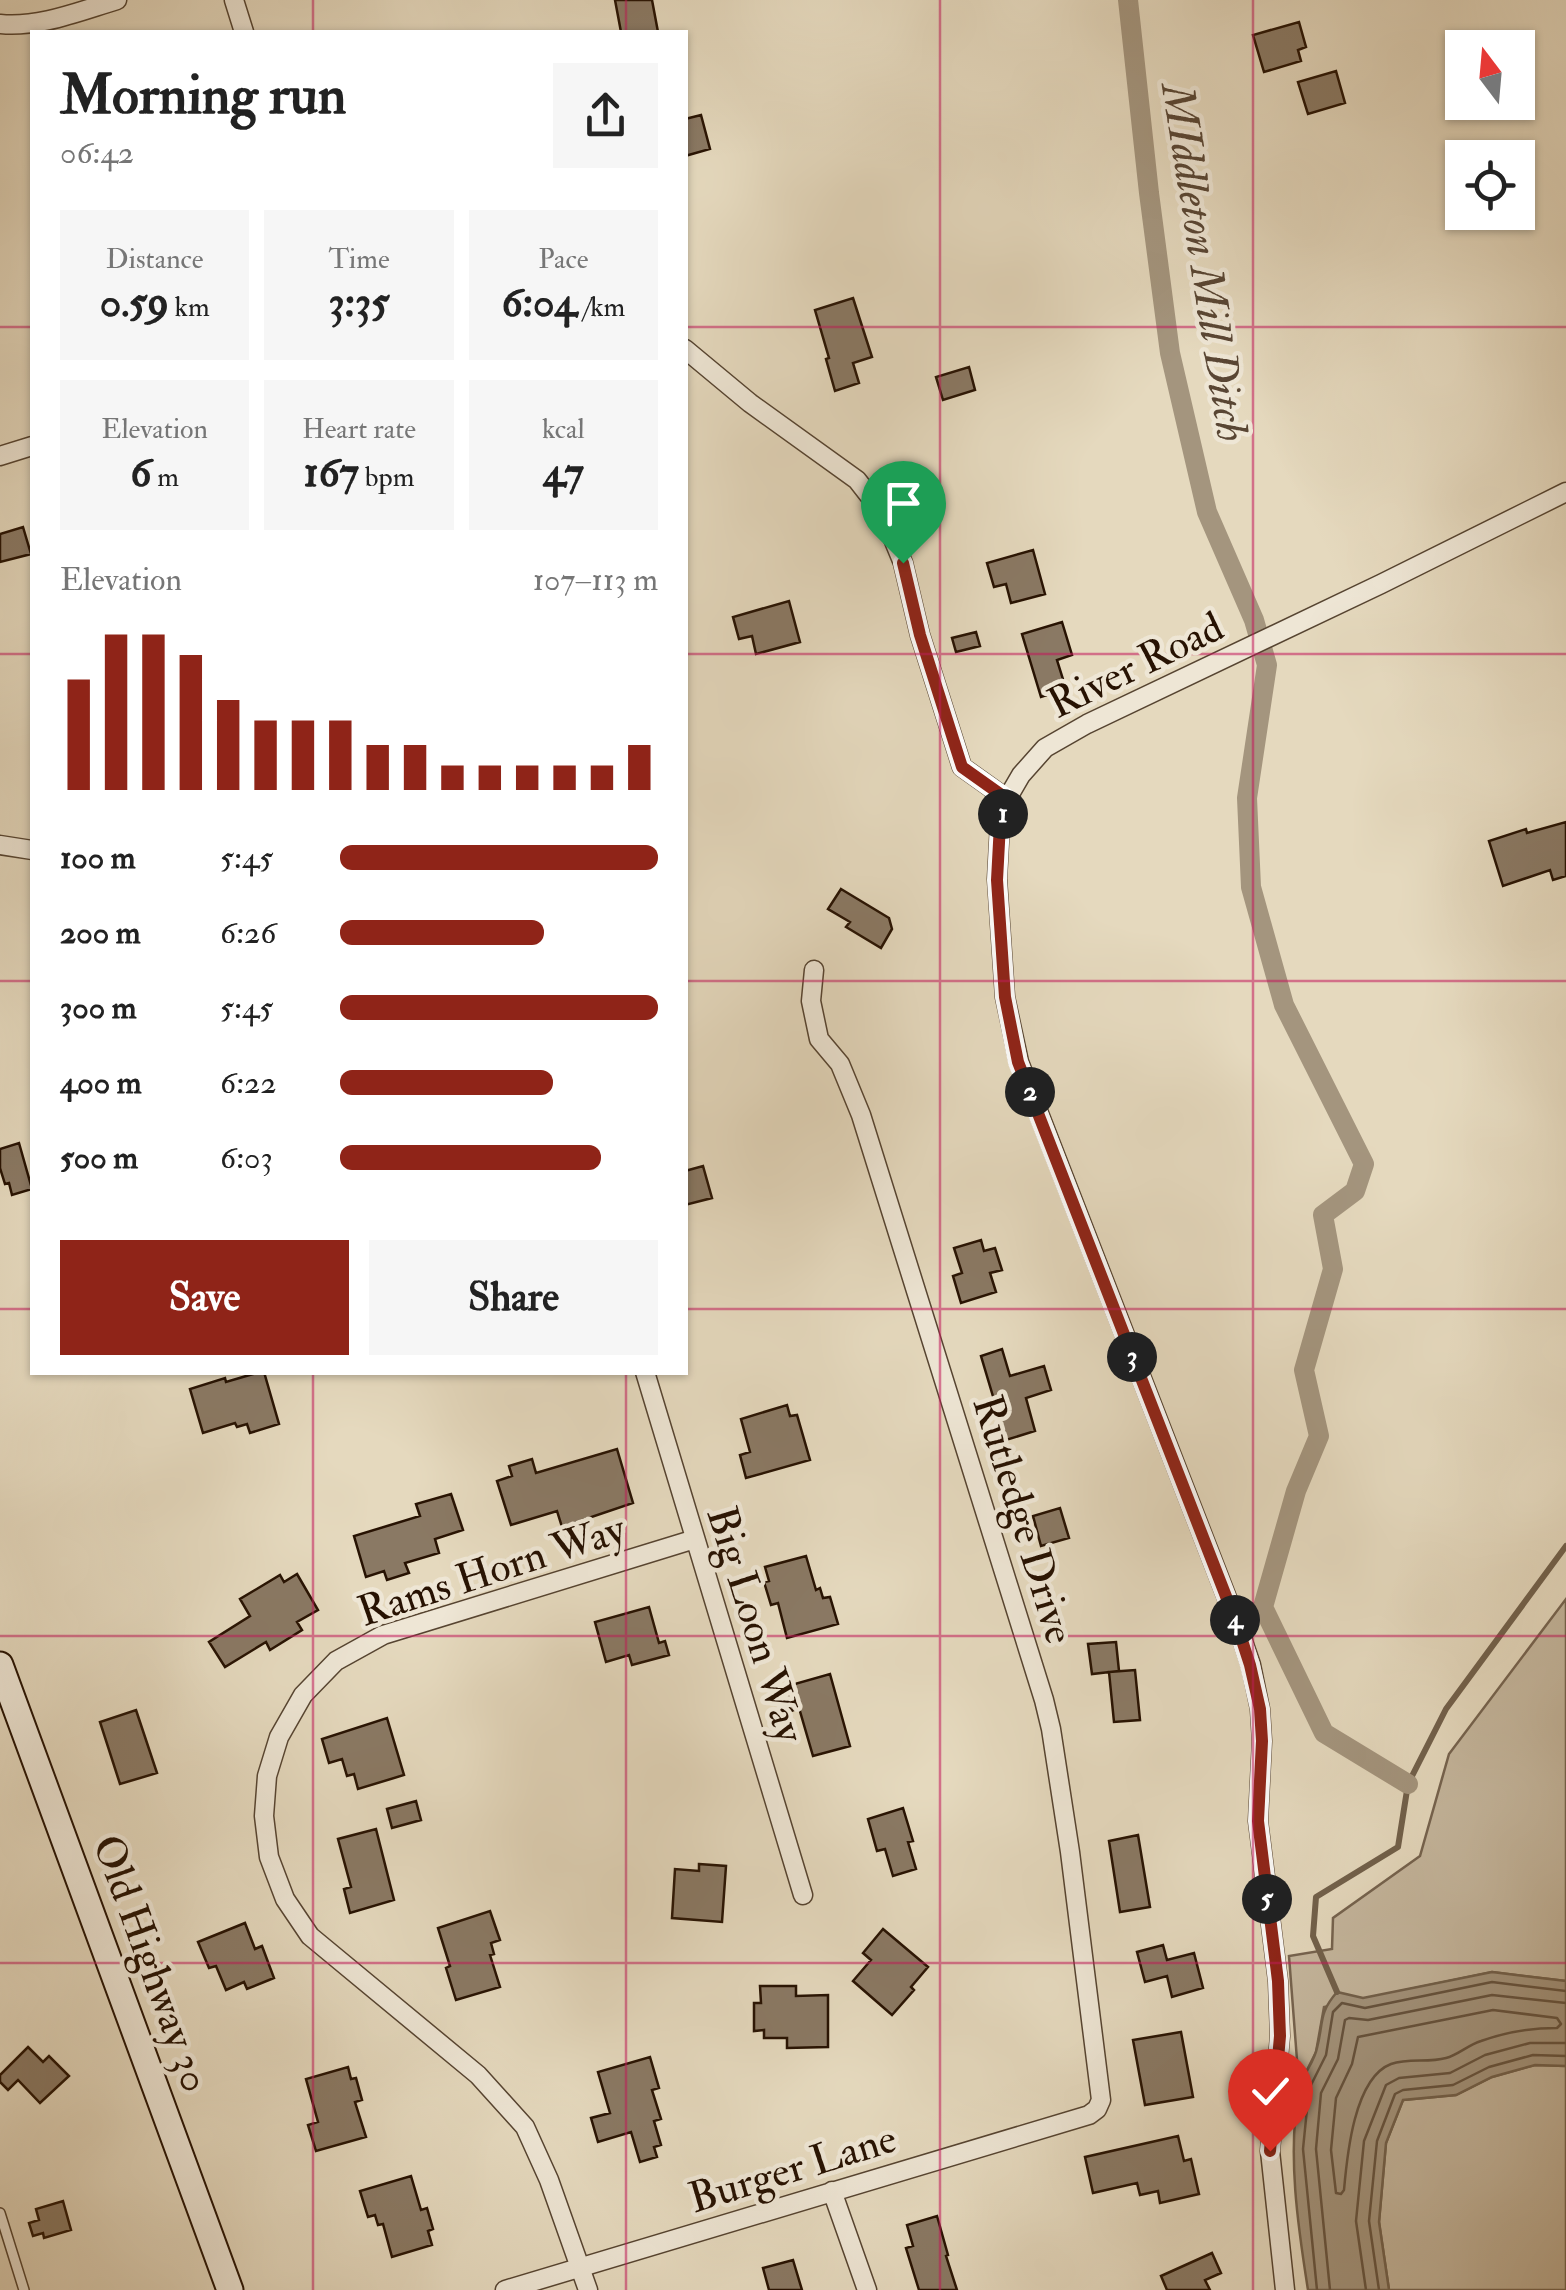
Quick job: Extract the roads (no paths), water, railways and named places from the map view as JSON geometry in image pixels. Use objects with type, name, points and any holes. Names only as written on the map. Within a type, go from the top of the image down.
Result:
[{"type":"street","points":[[0,24],[54,19],[117,0]]},
{"type":"street","points":[[234,0],[243,30]]},
{"type":"street","points":[[688,351],[857,480],[882,512],[903,563],[920,635],[962,767],[1007,799]]},
{"type":"street","points":[[0,456],[30,447]]},
{"type":"street","name":"River Road","points":[[1285,2290],[1270,2151],[1280,2036],[1278,1981],[1258,1821],[1260,1709],[1236,1622],[1018,1062],[1005,997],[997,880],[1000,824],[1007,799],[1021,775],[1045,748],[1087,724],[1566,492]]},
{"type":"street","points":[[0,845],[30,850]]},
{"type":"street","name":"Rutledge Drive","points":[[814,970],[811,1001],[819,1039],[840,1064],[861,1115],[1051,1729],[1099,2076],[1098,2110]]},
{"type":"street","name":"Big Loon Way","points":[[646,1375],[803,1896]]},
{"type":"street","name":"Rams Horn Way","points":[[588,2290],[550,2180],[525,2127],[478,2075],[310,1936],[284,1899],[269,1856],[264,1816],[267,1776],[279,1737],[303,1695],[336,1661],[383,1635],[695,1540]]},
{"type":"street","name":"Old Highway 30","points":[[0,1665],[6,1700],[230,2290]]},
{"type":"street","name":"Burger Lane","points":[[505,2290],[1089,2116],[1098,2110]]},
{"type":"street","points":[[832,2191],[868,2290]]},
{"type":"lane","points":[[0,2213],[24,2290]]},
{"type":"water","points":[[1492,1972],[1566,1981],[1566,2066],[1535,2065],[1492,2077],[1456,2095],[1403,2100],[1386,2143],[1379,2222],[1389,2290],[1308,2290],[1295,2190],[1294,2139],[1301,2085],[1315,2053],[1327,2006],[1337,1992],[1363,1998]]},
{"type":"waterway","name":"MIddleton Mill Ditch","points":[[1128,0],[1170,353],[1207,512],[1254,620],[1267,665],[1247,798],[1251,887],[1284,1005],[1364,1164],[1355,1191],[1323,1215],[1333,1269],[1304,1370],[1319,1436],[1296,1491],[1263,1607],[1324,1733],[1408,1784]]},
{"type":"waterway","points":[[1337,1992],[1313,1936],[1316,1897],[1398,1847],[1408,1784],[1446,1709],[1566,1546]]}]
